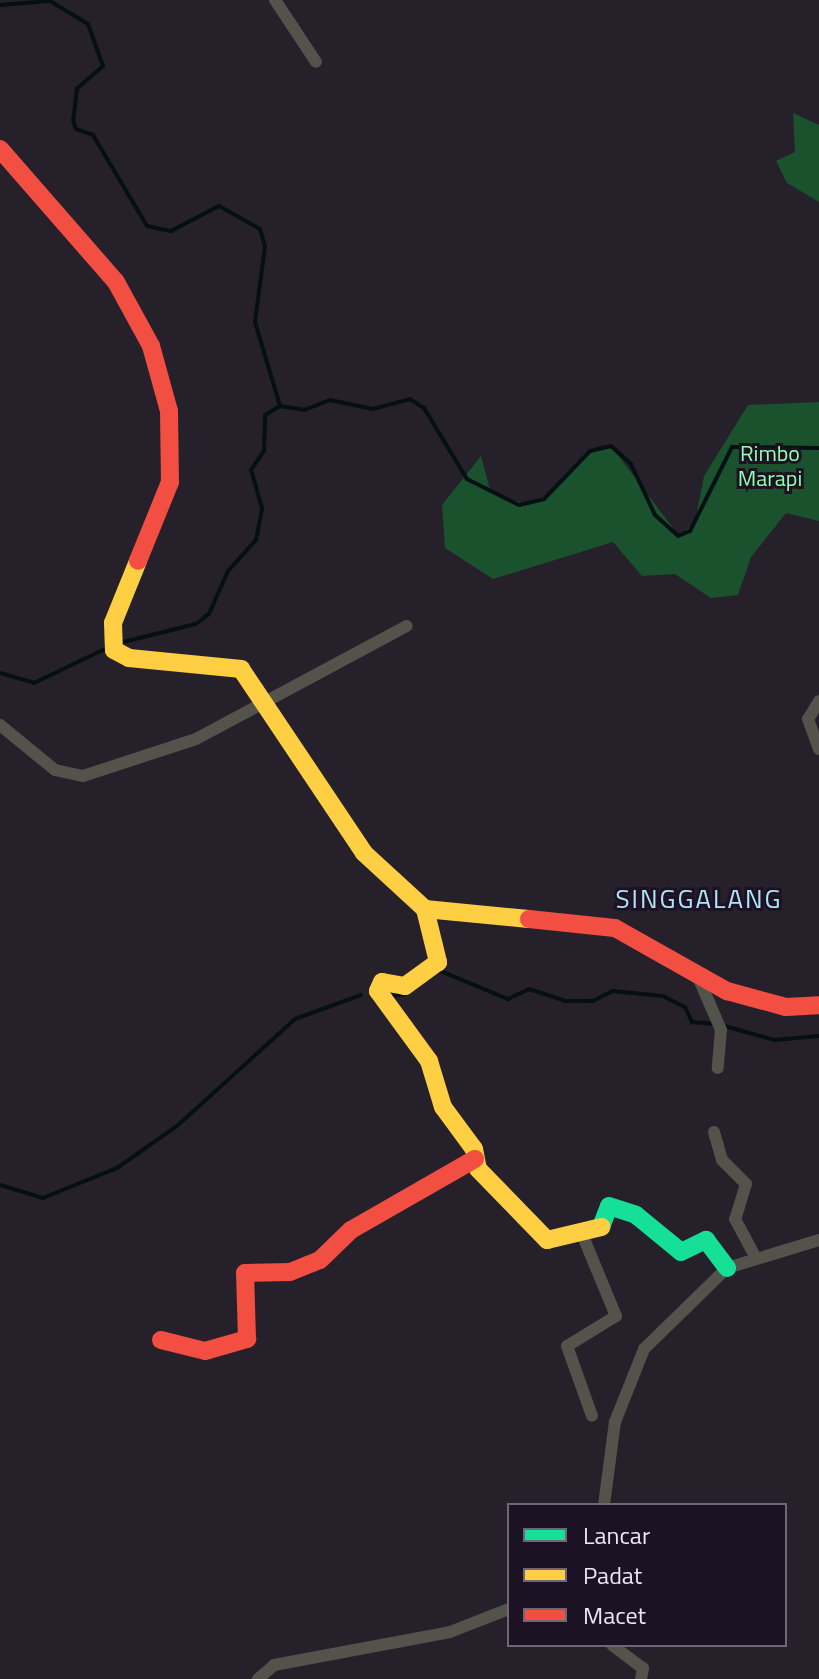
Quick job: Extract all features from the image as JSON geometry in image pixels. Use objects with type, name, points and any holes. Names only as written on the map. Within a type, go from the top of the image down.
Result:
[{"type":"street","points":[[275,0],[316,62]]},
{"type":"street","points":[[0,149],[116,282],[151,346],[167,401],[170,482],[113,623],[114,650],[129,658],[226,663],[241,669],[266,698],[345,829],[383,877],[425,909],[615,928],[698,977],[752,1000],[819,1005]]},
{"type":"street","points":[[0,725],[55,770],[83,776],[196,739],[266,698],[407,626]]},
{"type":"street","points":[[819,701],[808,719],[819,749]]},
{"type":"street","points":[[425,909],[438,962],[405,986],[382,982],[378,991],[429,1061],[443,1107],[475,1159],[537,1235],[550,1241],[599,1233],[609,1206],[636,1215],[681,1252],[708,1241],[727,1268]]},
{"type":"street","points":[[698,977],[721,1030],[718,1068]]},
{"type":"street","points":[[714,1132],[722,1160],[746,1184],[735,1219],[756,1258]]},
{"type":"street","points":[[161,1340],[205,1351],[247,1339],[240,1283],[245,1273],[290,1272],[320,1260],[351,1230],[475,1159]]},
{"type":"street","points":[[582,1234],[616,1316],[567,1346],[592,1416]]},
{"type":"street","points":[[604,1503],[613,1429],[638,1356],[727,1268],[819,1240]]},
{"type":"street","points":[[258,1679],[274,1665],[450,1632],[507,1610]]},
{"type":"street","points":[[615,1647],[643,1668],[641,1679]]},
{"type":"green space","points":[[793,113],[819,125],[819,202],[787,183],[776,161],[795,152]]},
{"type":"green space","name":"Rimbo Marapi","points":[[819,402],[819,521],[786,513],[751,557],[738,595],[711,598],[675,574],[642,576],[613,542],[493,579],[445,548],[442,505],[481,456],[491,493],[526,504],[552,493],[592,449],[611,446],[679,536],[695,522],[704,476],[748,405]]},
{"type":"waterway","points":[[0,5],[50,1],[88,24],[103,66],[77,89],[73,120],[76,129],[93,135],[147,226],[171,231],[219,206],[260,229],[265,246],[255,322],[280,406]]},
{"type":"waterway","points":[[280,406],[304,410],[330,400],[373,409],[410,399],[424,408],[467,479],[519,505],[544,499],[590,451],[611,446],[631,464],[655,515],[678,536],[690,531],[732,447],[819,448]]},
{"type":"waterway","points":[[119,643],[196,624],[209,614],[228,571],[256,540],[262,508],[251,470],[264,451],[265,415],[280,406]]},
{"type":"waterway","points":[[0,673],[34,683],[107,648]]},
{"type":"waterway","points":[[438,970],[508,999],[529,989],[566,1001],[593,1001],[613,991],[663,996],[685,1007],[692,1022],[715,1024]]},
{"type":"waterway","points":[[387,996],[406,994]]},
{"type":"waterway","points":[[0,1185],[43,1198],[117,1168],[177,1126],[295,1019],[361,995]]},
{"type":"waterway","points":[[724,1026],[775,1040],[819,1036]]},
{"type":"traffic: fast","points":[[601,1227],[609,1206],[636,1215],[681,1252],[706,1240],[727,1268]]},
{"type":"traffic: slow","points":[[138,561],[113,623],[114,650],[129,658],[241,669],[364,853],[425,909],[529,919]]},
{"type":"traffic: slow","points":[[425,909],[438,962],[405,986],[382,982],[378,991],[429,1061],[443,1107],[474,1149],[478,1169],[547,1240],[601,1227]]},
{"type":"traffic: jam","points":[[0,149],[116,282],[151,346],[169,411],[170,482],[138,561]]},
{"type":"traffic: jam","points":[[529,919],[615,928],[727,991],[786,1007],[819,1005]]},
{"type":"traffic: jam","points":[[161,1340],[205,1351],[247,1339],[245,1273],[290,1272],[320,1260],[351,1230],[475,1159]]},
{"type":"district","name":"SINGGALANG","points":[[699,899]]}]
